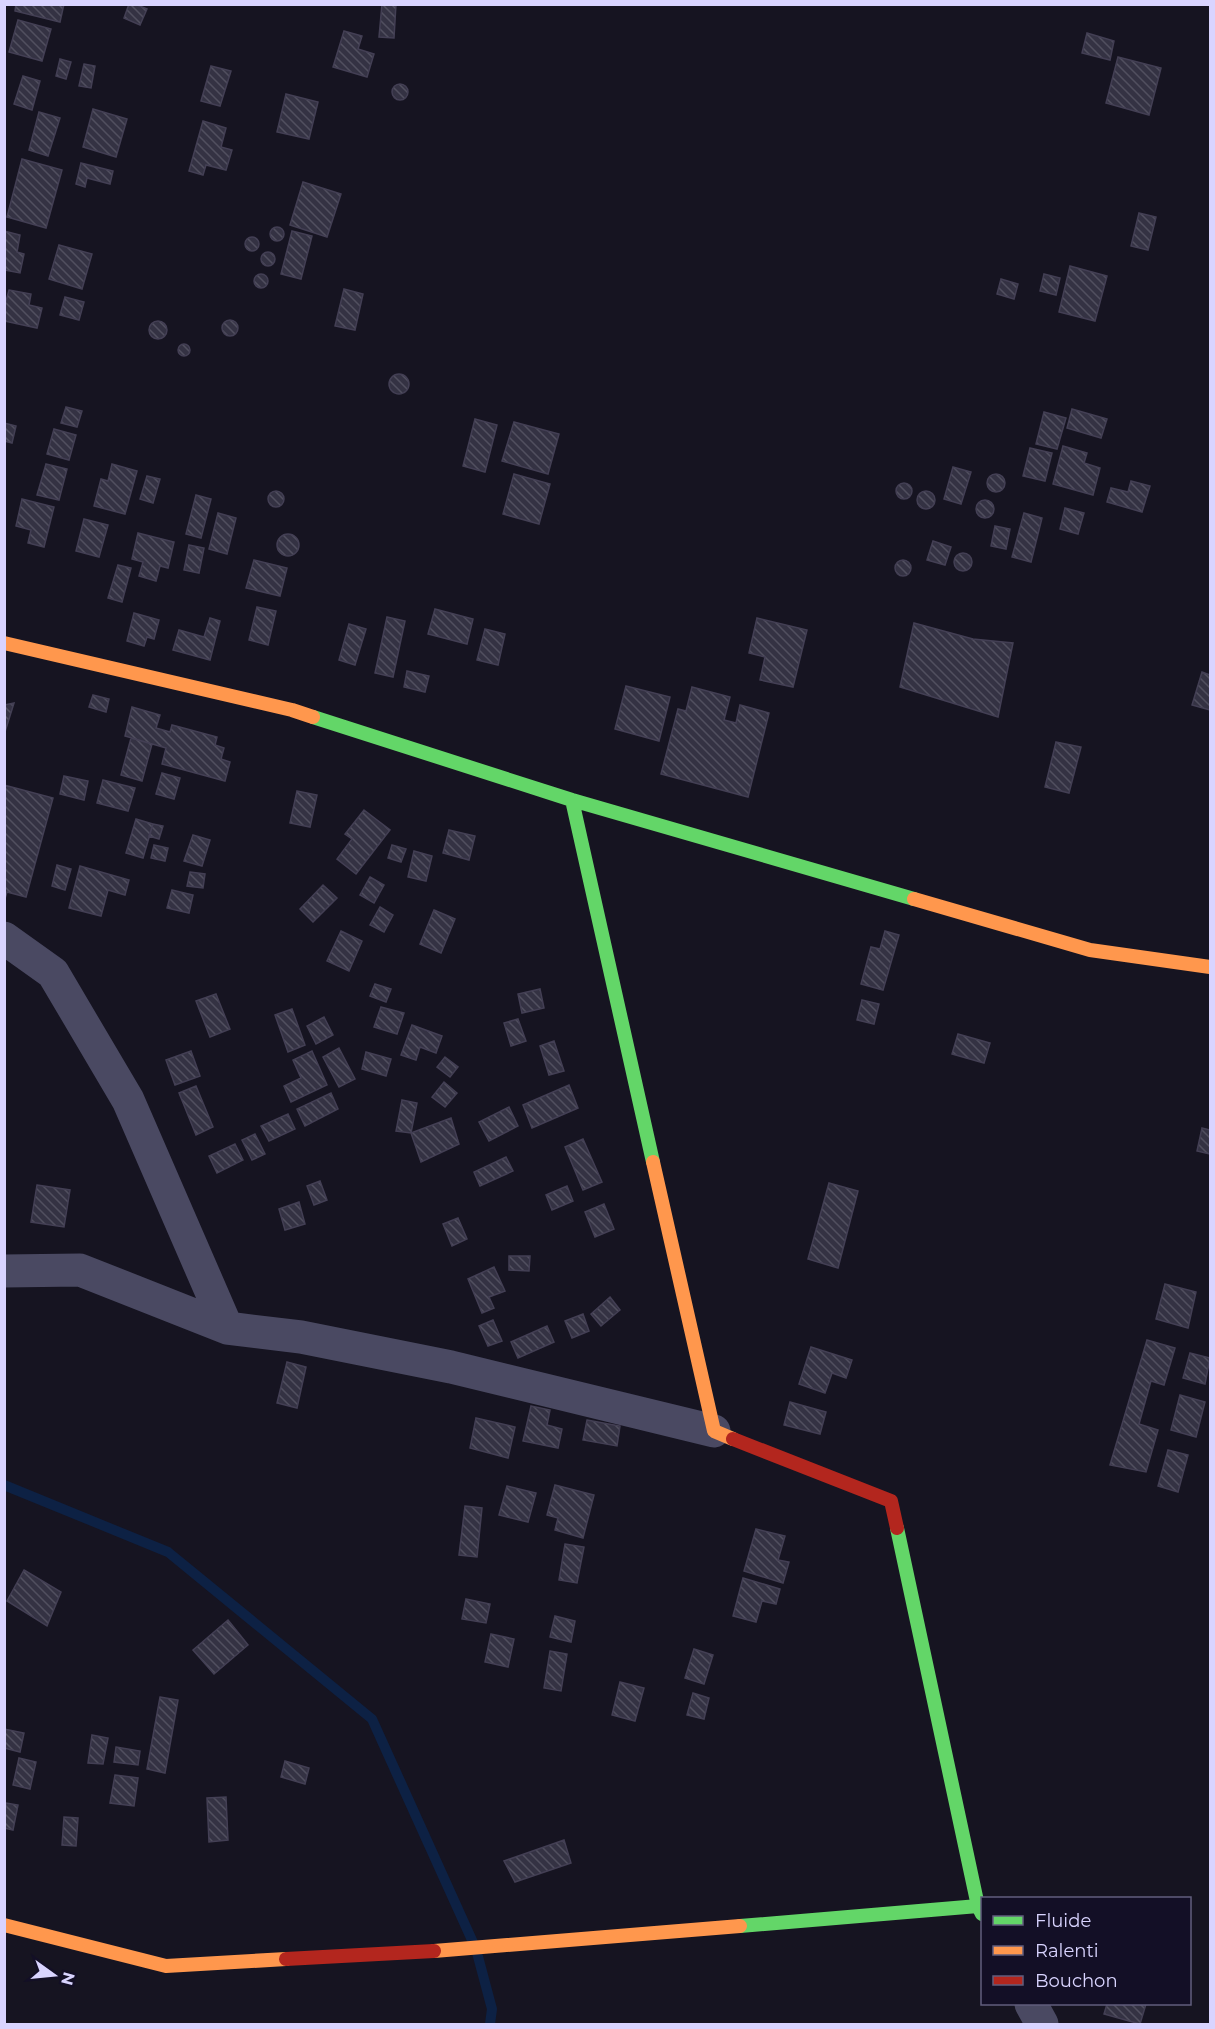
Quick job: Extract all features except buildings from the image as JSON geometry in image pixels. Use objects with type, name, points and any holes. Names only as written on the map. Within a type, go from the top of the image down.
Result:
[{"type":"street","points":[[4,643],[292,710],[572,800],[1090,950],[1210,967]]},
{"type":"street","points":[[572,800],[714,1431]]},
{"type":"street","points":[[4,938],[53,973],[128,1100],[227,1328]]},
{"type":"street","points":[[4,1271],[80,1270],[227,1328],[301,1337],[451,1367],[714,1431],[891,1501],[980,1910],[476,1949],[166,1966],[4,1925]]},
{"type":"street","points":[[1031,2005],[1042,2025]]},
{"type":"waterway","points":[[4,1485],[168,1552],[372,1719],[476,1949],[492,2009],[490,2024]]},
{"type":"traffic: fast","points":[[313,717],[572,800],[914,899]]},
{"type":"traffic: fast","points":[[572,800],[653,1162]]},
{"type":"traffic: fast","points":[[897,1528],[981,1912]]},
{"type":"traffic: fast","points":[[740,1926],[978,1906]]},
{"type":"traffic: slow","points":[[4,643],[292,710],[313,717]]},
{"type":"traffic: slow","points":[[914,899],[1090,950],[1210,967]]},
{"type":"traffic: slow","points":[[653,1162],[714,1431],[733,1439]]},
{"type":"traffic: slow","points":[[4,1925],[166,1966],[286,1959]]},
{"type":"traffic: slow","points":[[434,1951],[740,1926]]},
{"type":"traffic: jam","points":[[733,1439],[891,1501],[897,1528]]},
{"type":"traffic: jam","points":[[286,1959],[434,1951]]}]
